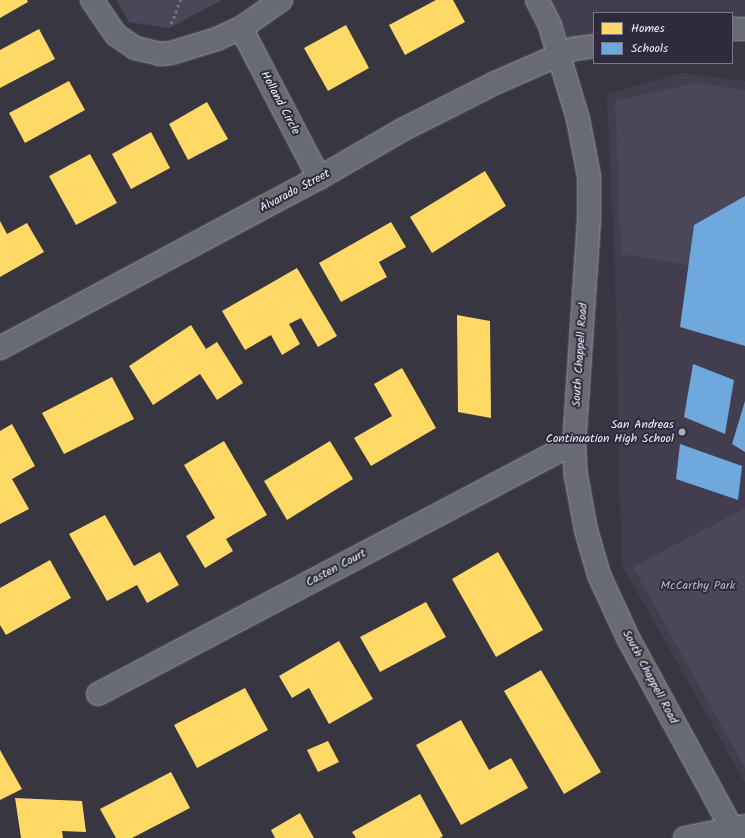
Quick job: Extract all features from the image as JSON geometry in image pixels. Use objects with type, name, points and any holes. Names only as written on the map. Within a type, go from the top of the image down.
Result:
[{"type":"street","points":[[92,0],[116,35],[145,52],[171,53],[217,39],[241,28],[281,0]]},
{"type":"street","name":"South Chappell Road","points":[[537,0],[550,26],[560,56],[578,120],[589,176],[589,220],[574,443],[576,476],[586,530],[600,575],[628,638],[738,832]]},
{"type":"street","name":"Holland Circle","points":[[241,28],[319,178]]},
{"type":"street","points":[[733,29],[745,29]]},
{"type":"street","name":"Alvarado Street","points":[[0,348],[319,178],[404,129],[495,82],[560,56],[573,49],[593,46]]},
{"type":"street","name":"Casten Court","points":[[98,694],[574,443]]},
{"type":"street","points":[[685,838],[738,832]]},
{"type":"path","points":[[169,28],[180,0]]},
{"type":"shaded area","points":[[549,0],[745,0],[745,31],[733,31],[733,12],[593,12],[593,46],[573,49]]},
{"type":"shaded area","name":"San Andreas Continuation High School","points":[[681,73],[745,81],[745,783],[621,563],[616,302],[607,94]]},
{"type":"green space","points":[[116,0],[222,0],[169,28],[129,22]]},
{"type":"green space","points":[[696,83],[745,90],[745,196],[694,225],[689,265],[621,254],[615,101]]},
{"type":"green space","name":"McCarthy Park","points":[[745,508],[745,768],[633,567]]},
{"type":"building: Homes","points":[[0,0],[27,0],[28,2],[0,18]]},
{"type":"building: Homes","points":[[436,0],[453,0],[465,22],[405,55],[389,25]]},
{"type":"building: Homes","points":[[346,25],[369,68],[328,91],[304,48]]},
{"type":"building: Homes","points":[[39,29],[55,59],[0,88],[0,50]]},
{"type":"building: Homes","points":[[69,81],[85,110],[25,143],[9,113]]},
{"type":"building: Homes","points":[[207,102],[228,139],[188,160],[169,124]]},
{"type":"building: Homes","points":[[151,132],[170,168],[131,189],[112,154]]},
{"type":"building: Homes","points":[[90,154],[117,203],[76,225],[49,176]]},
{"type":"building: Homes","points":[[485,171],[506,206],[432,253],[410,217]]},
{"type":"building: Homes","points":[[0,221],[7,234],[27,223],[44,252],[0,277]]},
{"type":"building: Homes","points":[[391,222],[406,247],[379,262],[387,277],[341,302],[319,263]]},
{"type":"building: Homes","points":[[297,268],[337,336],[318,347],[301,318],[289,324],[300,344],[282,355],[271,335],[245,350],[222,311]]},
{"type":"building: Homes","points":[[457,315],[490,321],[491,418],[458,412]]},
{"type":"building: Homes","points":[[191,325],[206,349],[217,342],[243,383],[217,400],[200,374],[153,405],[129,366]]},
{"type":"building: Homes","points":[[402,368],[436,428],[371,466],[354,438],[392,416],[374,384]]},
{"type":"building: Homes","points":[[112,377],[134,419],[64,454],[42,413]]},
{"type":"building: Homes","points":[[12,424],[35,466],[12,479],[29,509],[0,524],[0,431]]},
{"type":"building: Homes","points":[[224,441],[267,515],[226,539],[233,551],[205,568],[186,536],[215,518],[184,465]]},
{"type":"building: Homes","points":[[330,441],[353,479],[287,520],[264,481]]},
{"type":"building: Homes","points":[[105,515],[134,566],[160,552],[179,585],[147,603],[137,585],[107,601],[69,534]]},
{"type":"building: Homes","points":[[498,552],[543,630],[496,657],[452,579]]},
{"type":"building: Homes","points":[[50,560],[71,598],[6,635],[0,625],[0,588]]},
{"type":"building: Homes","points":[[426,602],[446,637],[380,672],[360,637]]},
{"type":"building: Homes","points":[[339,641],[373,699],[329,724],[309,688],[292,698],[279,676]]},
{"type":"building: Homes","points":[[541,670],[601,772],[564,794],[504,691]]},
{"type":"building: Homes","points":[[245,688],[268,730],[197,768],[174,725]]},
{"type":"building: Homes","points":[[461,720],[489,770],[511,758],[528,788],[461,825],[416,745]]},
{"type":"building: Homes","points":[[328,741],[339,762],[318,772],[307,750]]},
{"type":"building: Homes","points":[[0,750],[22,789],[0,800]]},
{"type":"building: Homes","points":[[171,772],[190,808],[132,838],[116,838],[100,809]]},
{"type":"building: Homes","points":[[420,794],[443,836],[440,838],[356,838],[352,832]]},
{"type":"building: Homes","points":[[15,798],[82,801],[86,832],[62,831],[63,838],[21,838]]},
{"type":"building: Homes","points":[[300,813],[314,838],[275,838],[271,830]]},
{"type":"building: Schools","points":[[745,196],[745,346],[680,327],[694,225]]},
{"type":"building: Schools","points":[[693,364],[734,380],[725,434],[684,417]]},
{"type":"building: Schools","points":[[745,401],[745,452],[732,444]]},
{"type":"building: Schools","points":[[680,444],[742,466],[738,500],[676,479]]},
{"type":"place","name":"San Andreas Continuation High School","points":[[682,432]]}]
